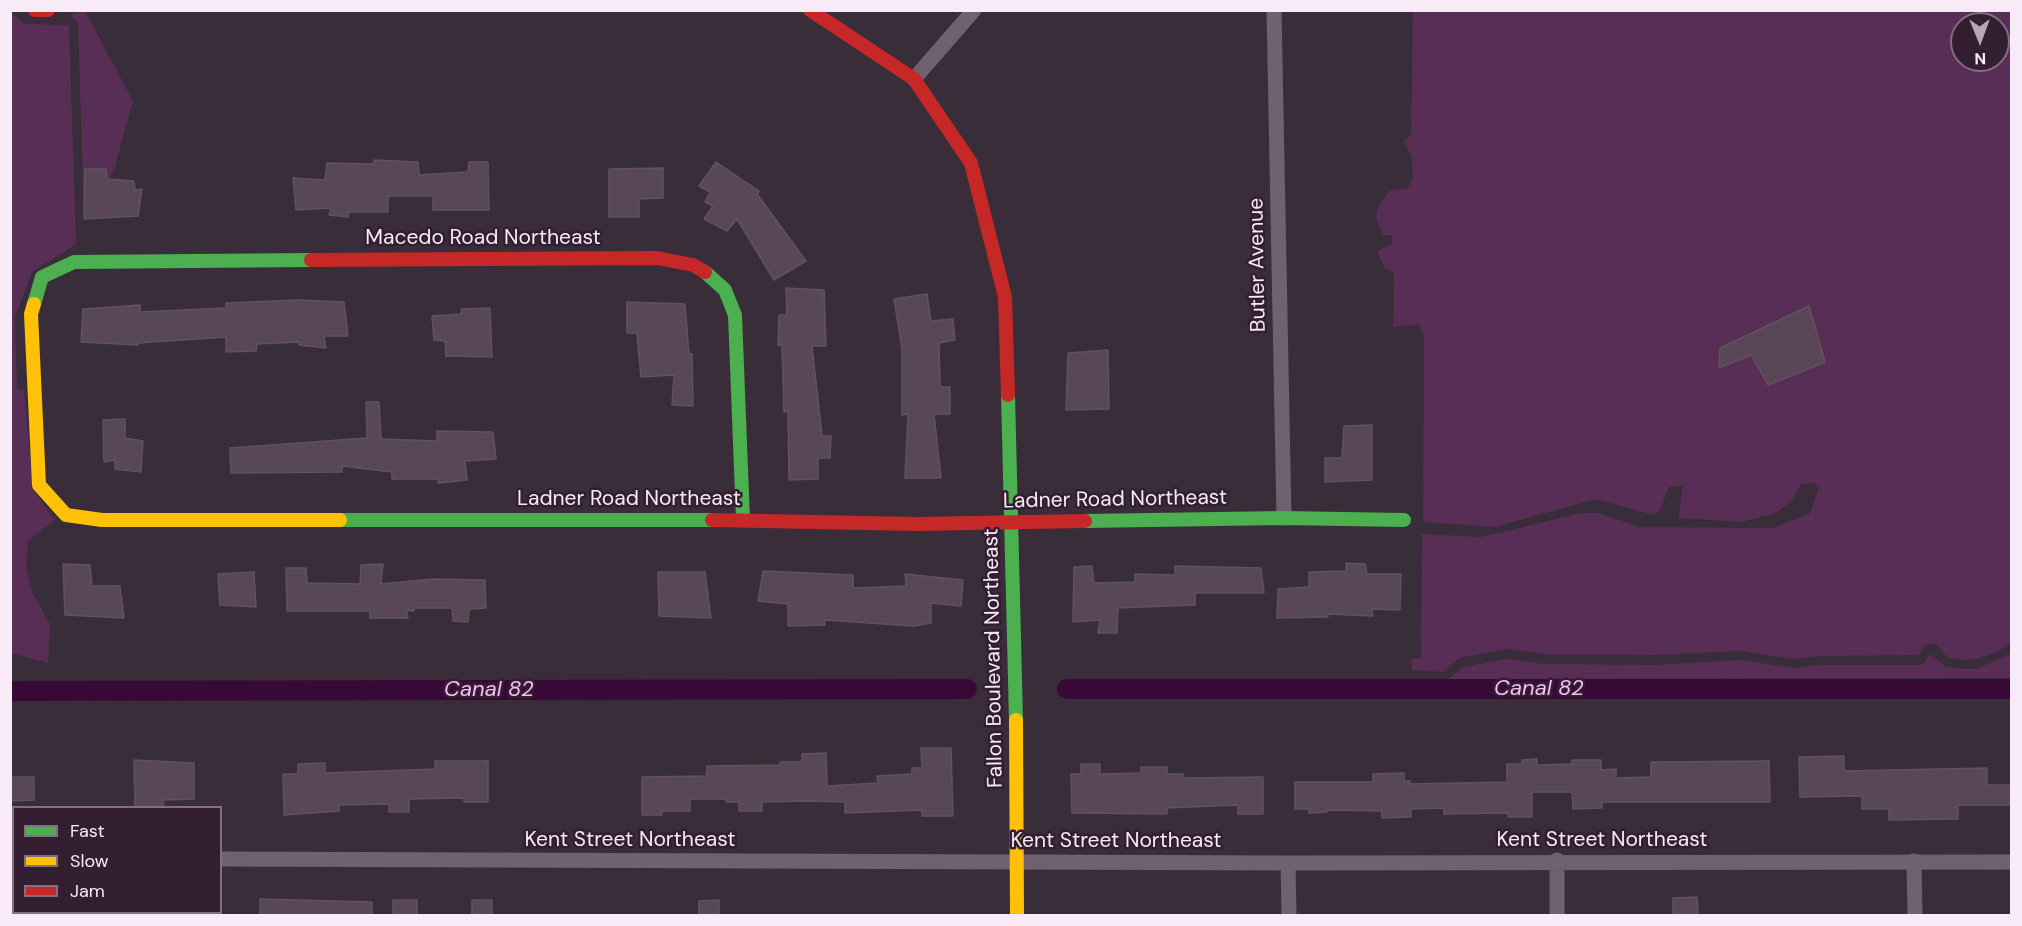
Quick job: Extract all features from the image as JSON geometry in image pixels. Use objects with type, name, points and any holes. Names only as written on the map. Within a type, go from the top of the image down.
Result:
[{"type":"street","points":[[35,10],[40,13],[48,10]]},
{"type":"street","name":"Fallon Boulevard Northeast","points":[[810,10],[914,79],[971,163],[1005,297],[1017,699],[1017,915]]},
{"type":"street","points":[[914,79],[974,10]]},
{"type":"street","name":"Butler Avenue","points":[[1274,10],[1284,518]]},
{"type":"street","name":"Macedo Road Northeast","points":[[31,314],[42,278],[74,262],[657,258],[693,265],[712,276],[724,290],[735,315],[742,520]]},
{"type":"street","name":"Ladner Road Northeast","points":[[31,314],[39,485],[66,515],[102,520],[742,520],[917,524],[1284,518],[1404,520]]},
{"type":"street","name":"Kent Street Northeast","points":[[222,859],[1288,863],[1557,860],[2012,862]]},
{"type":"street","points":[[1557,860],[1557,915]]},
{"type":"street","points":[[1914,861],[1915,915]]},
{"type":"street","points":[[1288,863],[1289,915]]},
{"type":"shaded area","points":[[10,11],[24,24],[69,25],[76,244],[32,272],[15,318],[17,389],[24,390],[33,490],[55,520],[28,541],[26,568],[32,592],[50,624],[48,663],[11,653]]},
{"type":"shaded area","points":[[85,11],[133,101],[114,170],[84,217],[78,25],[76,19],[69,16]]},
{"type":"shaded area","points":[[1413,11],[2011,11],[2011,643],[1997,652],[1963,660],[1947,657],[1936,644],[1925,645],[1919,655],[1819,656],[1792,659],[1741,651],[1654,655],[1544,654],[1507,649],[1459,658],[1444,672],[1412,670],[1411,659],[1421,658],[1422,534],[1482,537],[1580,513],[1599,513],[1639,527],[1773,528],[1810,513],[1819,488],[1814,483],[1801,484],[1791,502],[1774,514],[1741,522],[1678,518],[1683,486],[1669,487],[1659,512],[1653,515],[1596,499],[1495,527],[1423,522],[1424,335],[1419,324],[1393,327],[1394,273],[1384,267],[1377,251],[1392,244],[1392,235],[1383,235],[1376,219],[1378,207],[1389,191],[1408,188],[1413,176],[1411,155],[1403,141],[1411,135]]},
{"type":"shaded area","points":[[1930,654],[1946,667],[1976,669],[2011,654],[2011,678],[1448,679],[1463,667],[1507,659],[1544,664],[1654,665],[1741,660],[1793,668],[1819,665],[1919,665],[1924,663]]},
{"type":"building","points":[[374,160],[418,162],[419,175],[468,172],[469,162],[488,162],[489,210],[433,210],[433,196],[388,196],[388,212],[348,212],[348,217],[329,215],[331,208],[296,210],[293,178],[325,180],[327,163],[374,164]]},
{"type":"building","points":[[716,162],[759,191],[757,194],[806,261],[774,280],[737,219],[727,231],[704,219],[713,206],[705,202],[710,192],[699,186]]},
{"type":"building","points":[[663,168],[663,198],[639,199],[639,217],[609,217],[609,169]]},
{"type":"building","points":[[85,169],[106,169],[107,179],[134,181],[135,190],[142,189],[138,216],[84,219]]},
{"type":"building","points":[[786,288],[824,290],[826,346],[812,346],[822,436],[831,436],[830,458],[818,458],[818,479],[789,480],[788,411],[784,412],[782,345],[778,345],[779,315],[787,315]]},
{"type":"building","points":[[927,294],[931,321],[953,319],[955,340],[939,343],[940,387],[950,387],[950,414],[934,414],[941,478],[905,478],[908,414],[902,415],[902,349],[894,299]]},
{"type":"building","points":[[298,300],[344,302],[348,336],[324,336],[326,348],[299,345],[299,342],[257,344],[256,351],[226,352],[226,337],[138,343],[138,345],[81,342],[83,309],[140,305],[140,312],[226,308],[226,303]]},
{"type":"building","points":[[627,302],[685,304],[689,354],[692,354],[693,406],[672,405],[674,375],[641,377],[637,333],[627,333]]},
{"type":"building","points":[[1809,306],[1825,362],[1768,385],[1751,355],[1719,368],[1720,348]]},
{"type":"building","points":[[490,308],[492,357],[446,356],[445,341],[434,340],[432,316],[461,314],[462,309]]},
{"type":"building","points":[[1108,350],[1109,409],[1066,410],[1068,353]]},
{"type":"building","points":[[366,402],[379,402],[381,439],[437,441],[437,431],[493,432],[496,459],[465,461],[467,480],[438,483],[438,479],[392,479],[392,472],[342,466],[342,472],[231,473],[230,448],[367,438]]},
{"type":"building","points":[[125,419],[125,438],[143,441],[141,472],[115,469],[115,460],[104,462],[103,420]]},
{"type":"building","points":[[1372,425],[1372,480],[1325,482],[1325,458],[1342,458],[1344,426]]},
{"type":"building","points":[[1346,563],[1365,564],[1367,574],[1401,574],[1400,610],[1372,609],[1373,616],[1328,614],[1328,617],[1277,618],[1278,589],[1309,587],[1309,572],[1346,571]]},
{"type":"building","points":[[63,564],[90,565],[92,586],[120,586],[124,618],[65,615]]},
{"type":"building","points":[[383,564],[381,584],[434,579],[485,580],[486,608],[469,609],[468,622],[453,621],[452,608],[414,608],[414,611],[406,610],[408,618],[370,618],[370,611],[287,611],[286,568],[306,568],[307,583],[360,584],[361,565]]},
{"type":"building","points":[[1092,566],[1094,583],[1135,582],[1135,574],[1175,575],[1175,566],[1261,568],[1264,593],[1195,593],[1195,605],[1118,608],[1117,633],[1098,633],[1100,620],[1073,622],[1074,567]]},
{"type":"building","points":[[763,571],[853,575],[853,588],[906,586],[905,574],[963,580],[961,606],[931,603],[931,623],[914,626],[824,620],[825,625],[788,626],[788,604],[758,601]]},
{"type":"building","points":[[254,572],[256,607],[220,605],[218,574]]},
{"type":"building","points":[[658,572],[705,572],[711,618],[659,616]]},
{"type":"building","points":[[921,748],[951,748],[953,816],[922,816],[922,810],[845,813],[845,802],[808,801],[762,802],[762,811],[739,811],[739,802],[726,802],[726,799],[690,799],[690,811],[662,811],[662,815],[642,815],[642,777],[707,776],[707,766],[780,765],[780,762],[802,762],[802,754],[826,753],[827,786],[878,783],[877,776],[912,774],[912,768],[922,768]]},
{"type":"building","points":[[1844,756],[1844,771],[1987,768],[1987,785],[2012,785],[2012,805],[1958,805],[1958,819],[1889,820],[1889,809],[1862,809],[1862,796],[1800,797],[1799,757]]},
{"type":"building","points":[[1537,759],[1537,765],[1572,764],[1572,760],[1601,760],[1601,770],[1616,769],[1616,778],[1651,777],[1651,762],[1769,761],[1770,802],[1602,802],[1602,808],[1573,809],[1572,792],[1532,792],[1532,817],[1508,817],[1508,813],[1444,814],[1444,808],[1411,809],[1411,817],[1382,818],[1382,811],[1327,810],[1327,812],[1309,813],[1309,809],[1295,809],[1295,782],[1373,782],[1373,774],[1404,773],[1404,781],[1410,781],[1410,784],[1507,782],[1507,764],[1522,764],[1522,760]]},
{"type":"building","points":[[134,760],[194,763],[194,799],[163,800],[163,806],[135,806]]},
{"type":"building","points":[[435,761],[488,761],[488,802],[464,802],[464,798],[409,799],[409,812],[389,812],[389,804],[339,805],[339,811],[284,815],[283,774],[298,774],[298,764],[325,763],[325,773],[435,769]]},
{"type":"building","points":[[1081,764],[1100,764],[1100,774],[1141,773],[1141,767],[1167,767],[1167,774],[1183,774],[1183,778],[1263,777],[1263,814],[1238,814],[1238,805],[1167,808],[1167,814],[1072,813],[1071,774],[1081,774]]},
{"type":"building","points":[[10,777],[34,777],[34,800],[10,801]]},
{"type":"building","points":[[1697,897],[1698,915],[1673,915],[1673,898]]},
{"type":"building","points":[[260,899],[372,902],[372,915],[260,915]]},
{"type":"building","points":[[393,900],[417,900],[417,915],[393,915]]},
{"type":"building","points":[[472,900],[492,900],[492,915],[472,915]]},
{"type":"building","points":[[719,900],[719,915],[699,915],[699,901]]},
{"type":"waterway","name":"Canal 82","points":[[10,691],[967,689]]},
{"type":"waterway","name":"Canal 82","points":[[1067,689],[2012,689]]},
{"type":"traffic: fast","points":[[34,304],[42,277],[74,262],[311,260]]},
{"type":"traffic: fast","points":[[705,272],[725,290],[735,315],[743,520]]},
{"type":"traffic: fast","points":[[1008,395],[1016,720]]},
{"type":"traffic: fast","points":[[1085,521],[1284,518],[1404,520]]},
{"type":"traffic: fast","points":[[340,520],[712,520]]},
{"type":"traffic: slow","points":[[34,304],[31,314],[39,485],[66,515],[102,520],[340,520]]},
{"type":"traffic: slow","points":[[1016,720],[1017,916]]},
{"type":"traffic: jam","points":[[35,10],[48,10]]},
{"type":"traffic: jam","points":[[810,10],[914,79],[971,163],[1005,297],[1008,395]]},
{"type":"traffic: jam","points":[[311,260],[657,258],[693,265],[705,272]]},
{"type":"traffic: jam","points":[[712,520],[917,524],[1085,521]]}]
